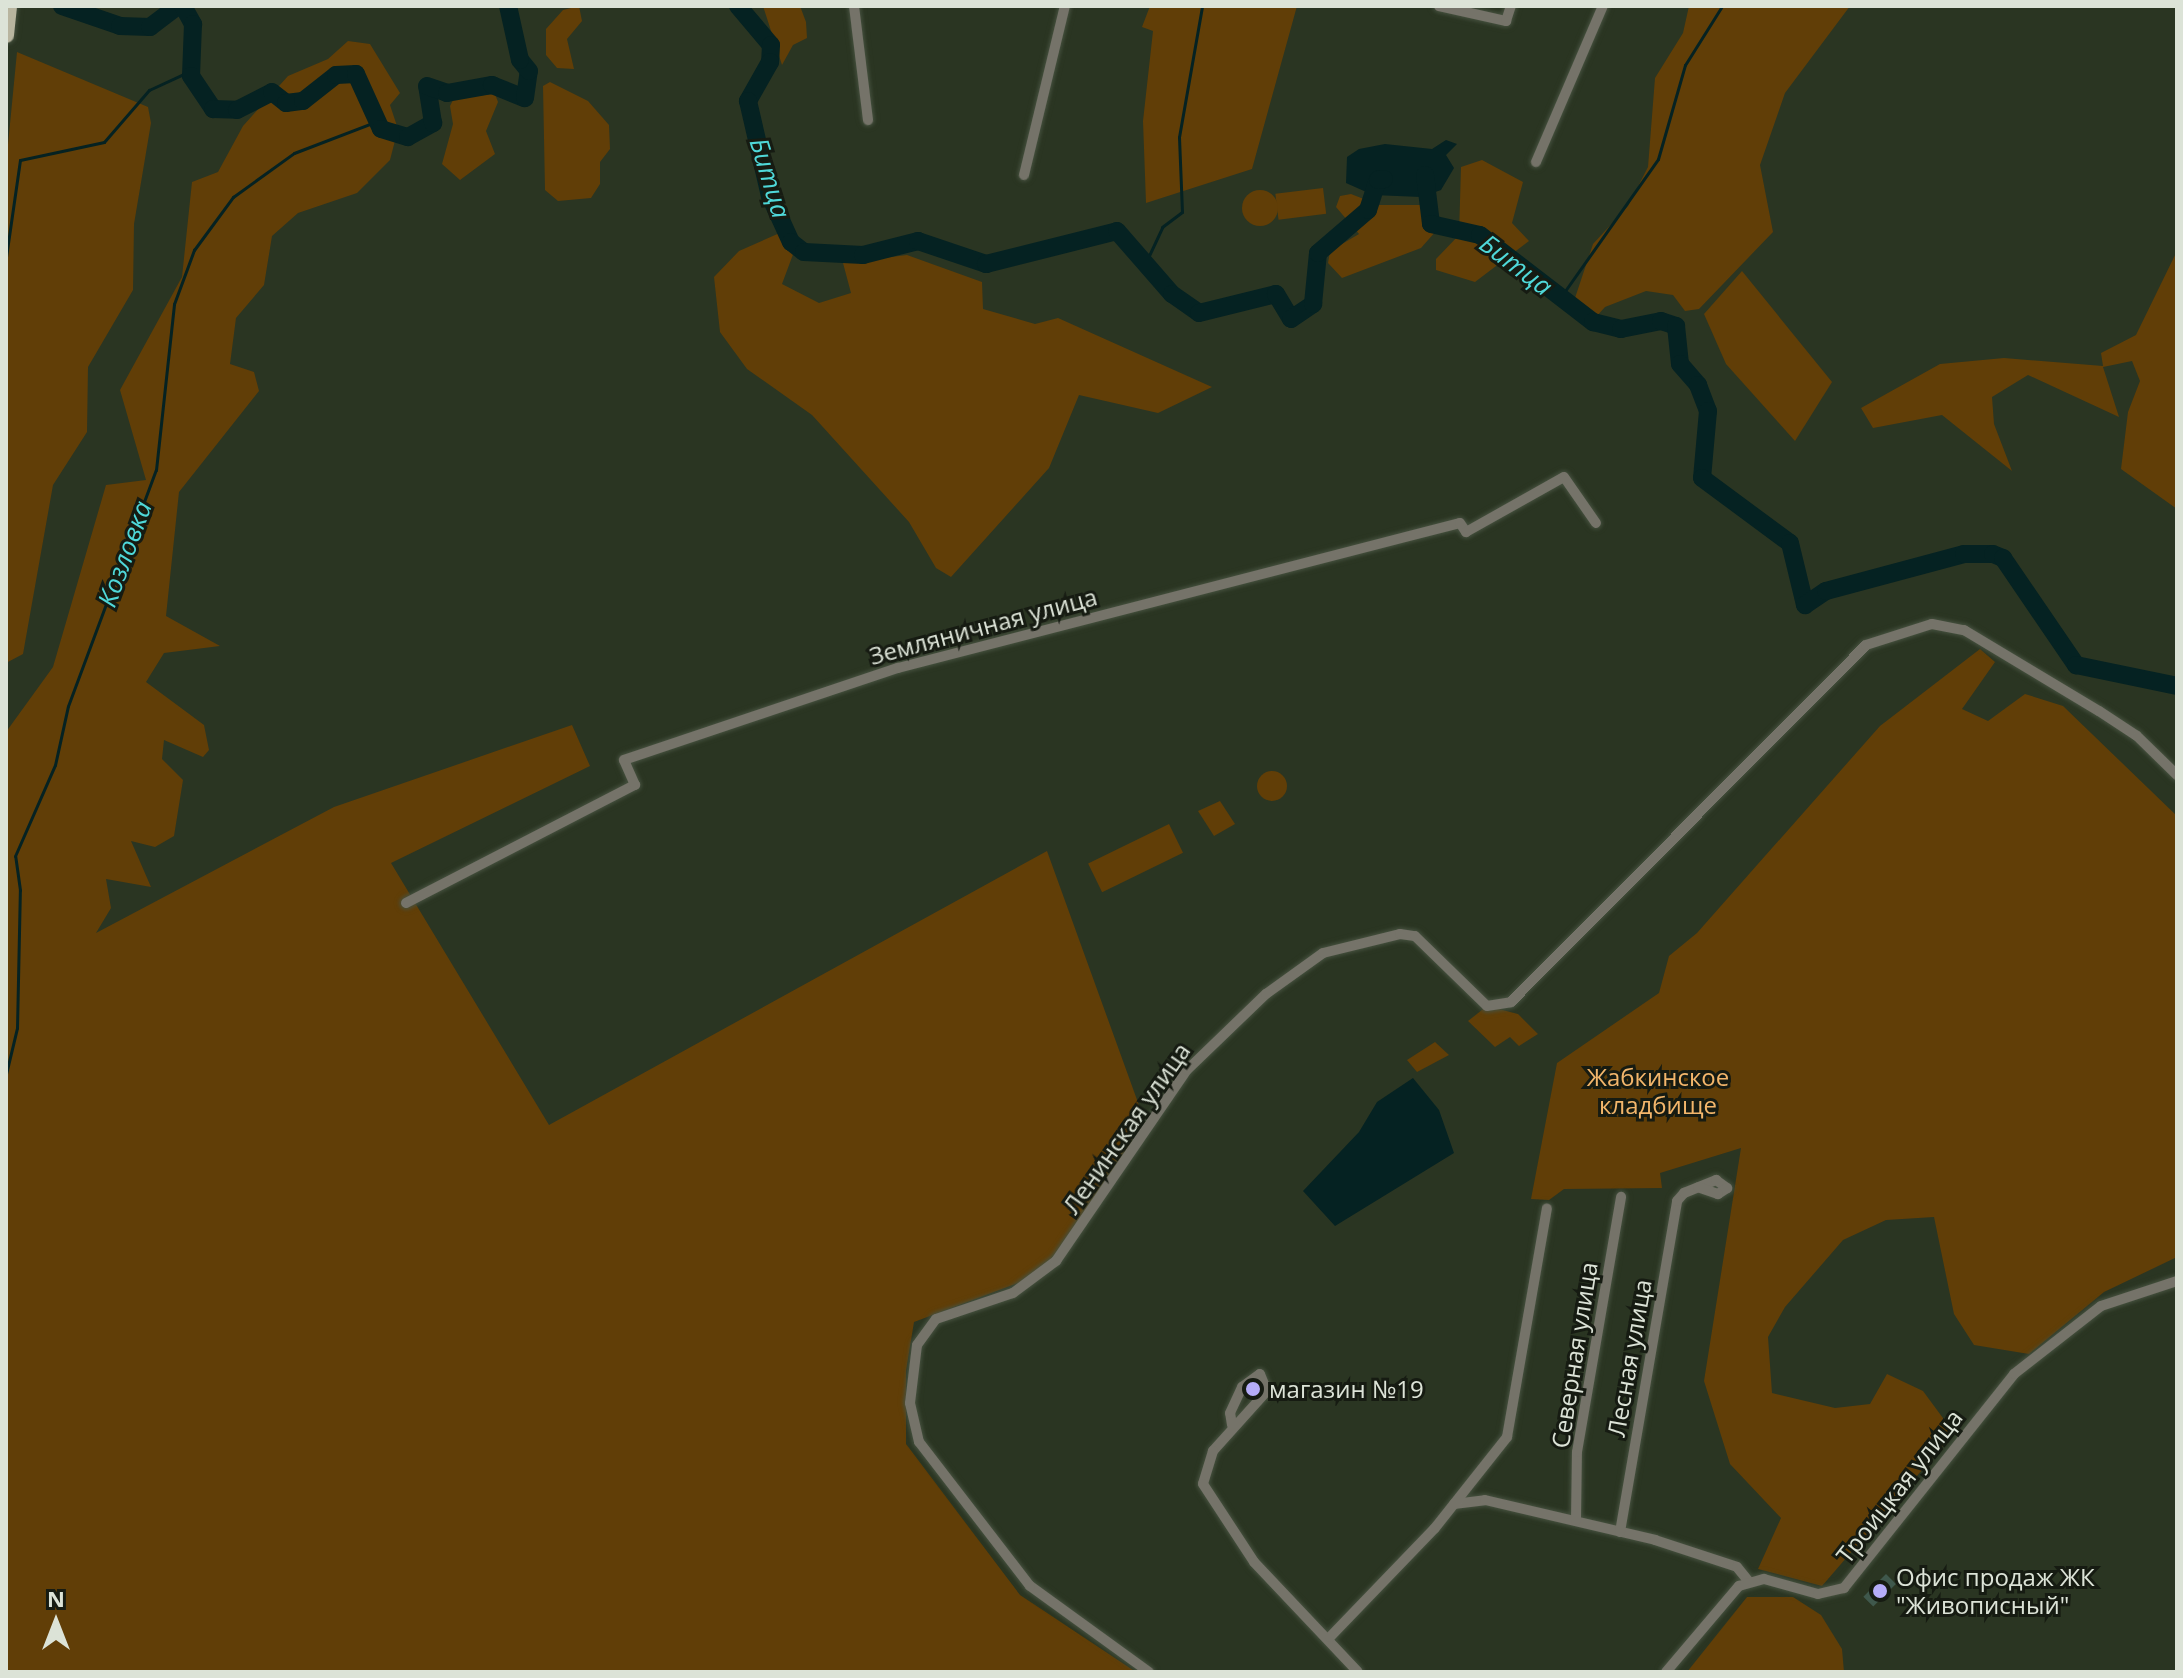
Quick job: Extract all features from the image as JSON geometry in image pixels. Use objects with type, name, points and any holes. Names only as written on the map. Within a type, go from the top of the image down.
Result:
[{"type":"main road","points":[[6,35],[8,12]]},
{"type":"street","points":[[854,6],[868,120]]},
{"type":"street","points":[[1024,175],[1065,6]]},
{"type":"street","points":[[1439,6],[1506,21],[1511,6]]},
{"type":"street","points":[[1536,162],[1603,6]]},
{"type":"street","name":"Земляничная улица","points":[[406,903],[635,785],[624,760],[898,668],[1460,523],[1466,532],[1564,477],[1596,523]]},
{"type":"street","name":"Ленинская улица","points":[[1149,1672],[1030,1586],[919,1442],[910,1403],[917,1345],[925,1327],[957,1311],[1013,1293],[1056,1261],[1187,1070],[1266,994],[1323,953],[1415,936],[1487,1006],[1511,1002],[1866,645],[1932,624],[1964,630],[2099,711],[2137,736],[2177,775]]},
{"type":"street","name":"Лесная улица","points":[[1620,1532],[1677,1201],[1684,1193],[1698,1187]]},
{"type":"street","name":"Северная улица","points":[[1576,1520],[1577,1452],[1621,1197]]},
{"type":"street","points":[[1330,1637],[1454,1504],[1507,1437],[1547,1208]]},
{"type":"street","name":"Троицкая улица","points":[[1749,1582],[1764,1579],[1818,1594],[1844,1588],[2014,1374],[2101,1306],[2177,1281]]},
{"type":"street","points":[[1232,1425],[1230,1413],[1242,1387],[1260,1374],[1267,1391],[1232,1425],[1202,1470],[1208,1497],[1254,1562],[1330,1637],[1358,1672]]},
{"type":"street","points":[[1469,1485],[1480,1501]]},
{"type":"street","points":[[1454,1504],[1480,1501],[1576,1520],[1710,1556],[1737,1567],[1749,1582],[1732,1590],[1666,1672]]},
{"type":"green space","points":[[579,6],[582,21],[567,39],[574,69],[557,68],[546,55],[546,29],[563,10]]},
{"type":"green space","points":[[763,6],[800,6],[806,22],[807,38],[793,45],[782,65]]},
{"type":"green space","points":[[1150,6],[1297,6],[1252,169],[1146,203],[1143,121],[1153,31],[1142,27]]},
{"type":"green space","points":[[1689,6],[1850,6],[1785,93],[1760,165],[1773,232],[1699,309],[1685,311],[1673,295],[1646,291],[1605,307],[1596,317],[1574,301],[1593,244],[1628,206],[1648,167],[1655,78],[1683,33]]},
{"type":"green space","points":[[348,41],[370,44],[400,93],[390,105],[398,129],[390,160],[357,193],[298,213],[272,236],[264,285],[236,318],[230,364],[254,372],[259,391],[179,492],[166,616],[220,646],[164,653],[146,682],[204,725],[209,750],[203,757],[164,740],[162,759],[183,780],[174,836],[155,847],[131,841],[151,887],[106,879],[111,908],[96,933],[334,807],[572,725],[590,766],[391,863],[549,1125],[1047,851],[1140,1108],[1128,1157],[1039,1275],[914,1322],[906,1371],[906,1444],[1020,1595],[1136,1672],[6,1672],[6,732],[53,667],[106,485],[146,480],[120,390],[182,277],[192,182],[218,172],[243,126],[288,76],[328,59]]},
{"type":"green space","points":[[17,52],[148,107],[151,123],[134,224],[133,290],[88,367],[87,432],[53,485],[23,654],[6,663],[6,165]]},
{"type":"green space","points":[[550,82],[588,101],[609,125],[610,149],[600,162],[600,184],[591,198],[558,201],[545,190],[543,86]]},
{"type":"green space","points":[[495,94],[498,102],[486,131],[495,154],[460,180],[442,164],[453,124],[450,106],[454,98]]},
{"type":"green space","points":[[1482,160],[1523,182],[1512,223],[1529,241],[1475,282],[1436,270],[1436,259],[1459,235],[1461,167]]},
{"type":"green space","points":[[1323,188],[1326,214],[1279,220],[1275,194]]},
{"type":"green space","points":[[1260,190],[1273,195],[1278,208],[1273,221],[1260,226],[1247,221],[1242,208],[1247,195]]},
{"type":"green space","points":[[1351,194],[1379,205],[1423,205],[1432,210],[1436,231],[1421,248],[1342,278],[1328,263],[1330,251],[1359,234],[1336,207],[1340,196]]},
{"type":"green space","points":[[782,232],[795,249],[782,284],[819,303],[851,293],[843,263],[907,255],[982,282],[983,309],[1035,324],[1058,318],[1212,387],[1158,413],[1079,395],[1049,468],[951,577],[936,568],[909,522],[812,415],[747,369],[720,332],[714,277],[739,251]]},
{"type":"green space","points":[[2177,251],[2177,509],[2121,469],[2128,412],[2140,381],[2132,361],[2103,367],[2119,417],[2028,375],[1992,397],[1994,424],[2012,471],[1942,415],[1873,428],[1861,408],[1940,364],[2004,358],[2103,366],[2101,353],[2136,335]]},
{"type":"green space","points":[[1742,271],[1832,382],[1795,441],[1726,364],[1704,314]]},
{"type":"green space","name":"Жабкинское кладбище","points":[[1980,649],[1995,662],[1962,709],[1988,721],[2025,694],[2063,706],[2177,816],[2177,1257],[2104,1292],[2029,1354],[1974,1345],[1954,1314],[1934,1217],[1886,1220],[1843,1240],[1785,1307],[1768,1337],[1772,1393],[1835,1408],[1870,1404],[1887,1374],[1923,1391],[1954,1433],[1822,1586],[1758,1569],[1781,1518],[1730,1464],[1704,1381],[1741,1148],[1660,1173],[1662,1188],[1564,1189],[1549,1200],[1531,1199],[1557,1063],[1659,993],[1669,956],[1697,933],[1880,726]]},
{"type":"green space","points":[[1272,771],[1283,775],[1287,786],[1283,797],[1272,801],[1261,797],[1257,786],[1261,775]]},
{"type":"green space","points":[[1220,801],[1235,824],[1214,836],[1198,811]]},
{"type":"green space","points":[[1169,824],[1183,853],[1102,892],[1088,863]]},
{"type":"green space","points":[[1487,1006],[1518,1014],[1538,1034],[1519,1046],[1510,1037],[1495,1047],[1468,1021]]},
{"type":"green space","points":[[1435,1042],[1449,1055],[1417,1072],[1407,1060]]},
{"type":"green space","points":[[1747,1597],[1793,1597],[1821,1615],[1842,1649],[1844,1672],[1687,1672]]},
{"type":"water","points":[[1446,140],[1457,144],[1446,155],[1454,168],[1441,190],[1421,197],[1373,195],[1346,183],[1347,157],[1359,149],[1385,144],[1432,149]]},
{"type":"water","points":[[1413,1078],[1439,1110],[1454,1153],[1335,1226],[1303,1191],[1359,1132],[1377,1102]]},
{"type":"building","name":"Офис продаж ЖК \"Живописный\"","points":[[1886,1574],[1896,1584],[1873,1607],[1863,1597]]},
{"type":"waterway","name":"Битца","points":[[62,6],[120,26],[150,27],[178,6]]},
{"type":"waterway","name":"Битца","points":[[183,6],[193,24],[191,76],[213,109],[237,110],[272,92],[286,103],[303,101],[336,75],[356,74],[381,129],[408,137],[433,123],[427,86],[447,93],[492,85],[525,98],[529,71],[520,60],[508,6]]},
{"type":"waterway","name":"Битца","points":[[738,6],[771,45],[770,62],[748,101],[770,196],[791,242],[804,252],[863,255],[918,241],[986,264],[1117,231],[1172,294],[1199,313],[1276,294],[1291,319],[1313,304],[1318,253],[1368,210],[1378,180],[1384,179]]},
{"type":"waterway","points":[[1146,262],[1162,227],[1182,212],[1179,137],[1202,6]]},
{"type":"waterway","points":[[1560,298],[1658,159],[1685,65],[1722,6]]},
{"type":"waterway","points":[[6,257],[20,160],[104,142],[149,90],[190,71]]},
{"type":"waterway","name":"Козловка","points":[[6,1074],[17,1028],[20,890],[15,856],[55,765],[68,706],[156,470],[174,304],[194,250],[233,197],[294,153],[375,122]]},
{"type":"waterway","name":"Битца","points":[[1425,175],[1431,224],[1480,235],[1593,322],[1621,329],[1661,321],[1676,326],[1680,364],[1698,385],[1708,411],[1702,478],[1790,543],[1805,605],[1826,591],[1964,554],[1993,554],[2003,558],[2076,665],[2177,686]]},
{"type":"place","name":"магазин №19","points":[[1253,1389]]},
{"type":"place","name":"Офис продаж ЖК \"Живописный\"","points":[[1880,1591]]}]
